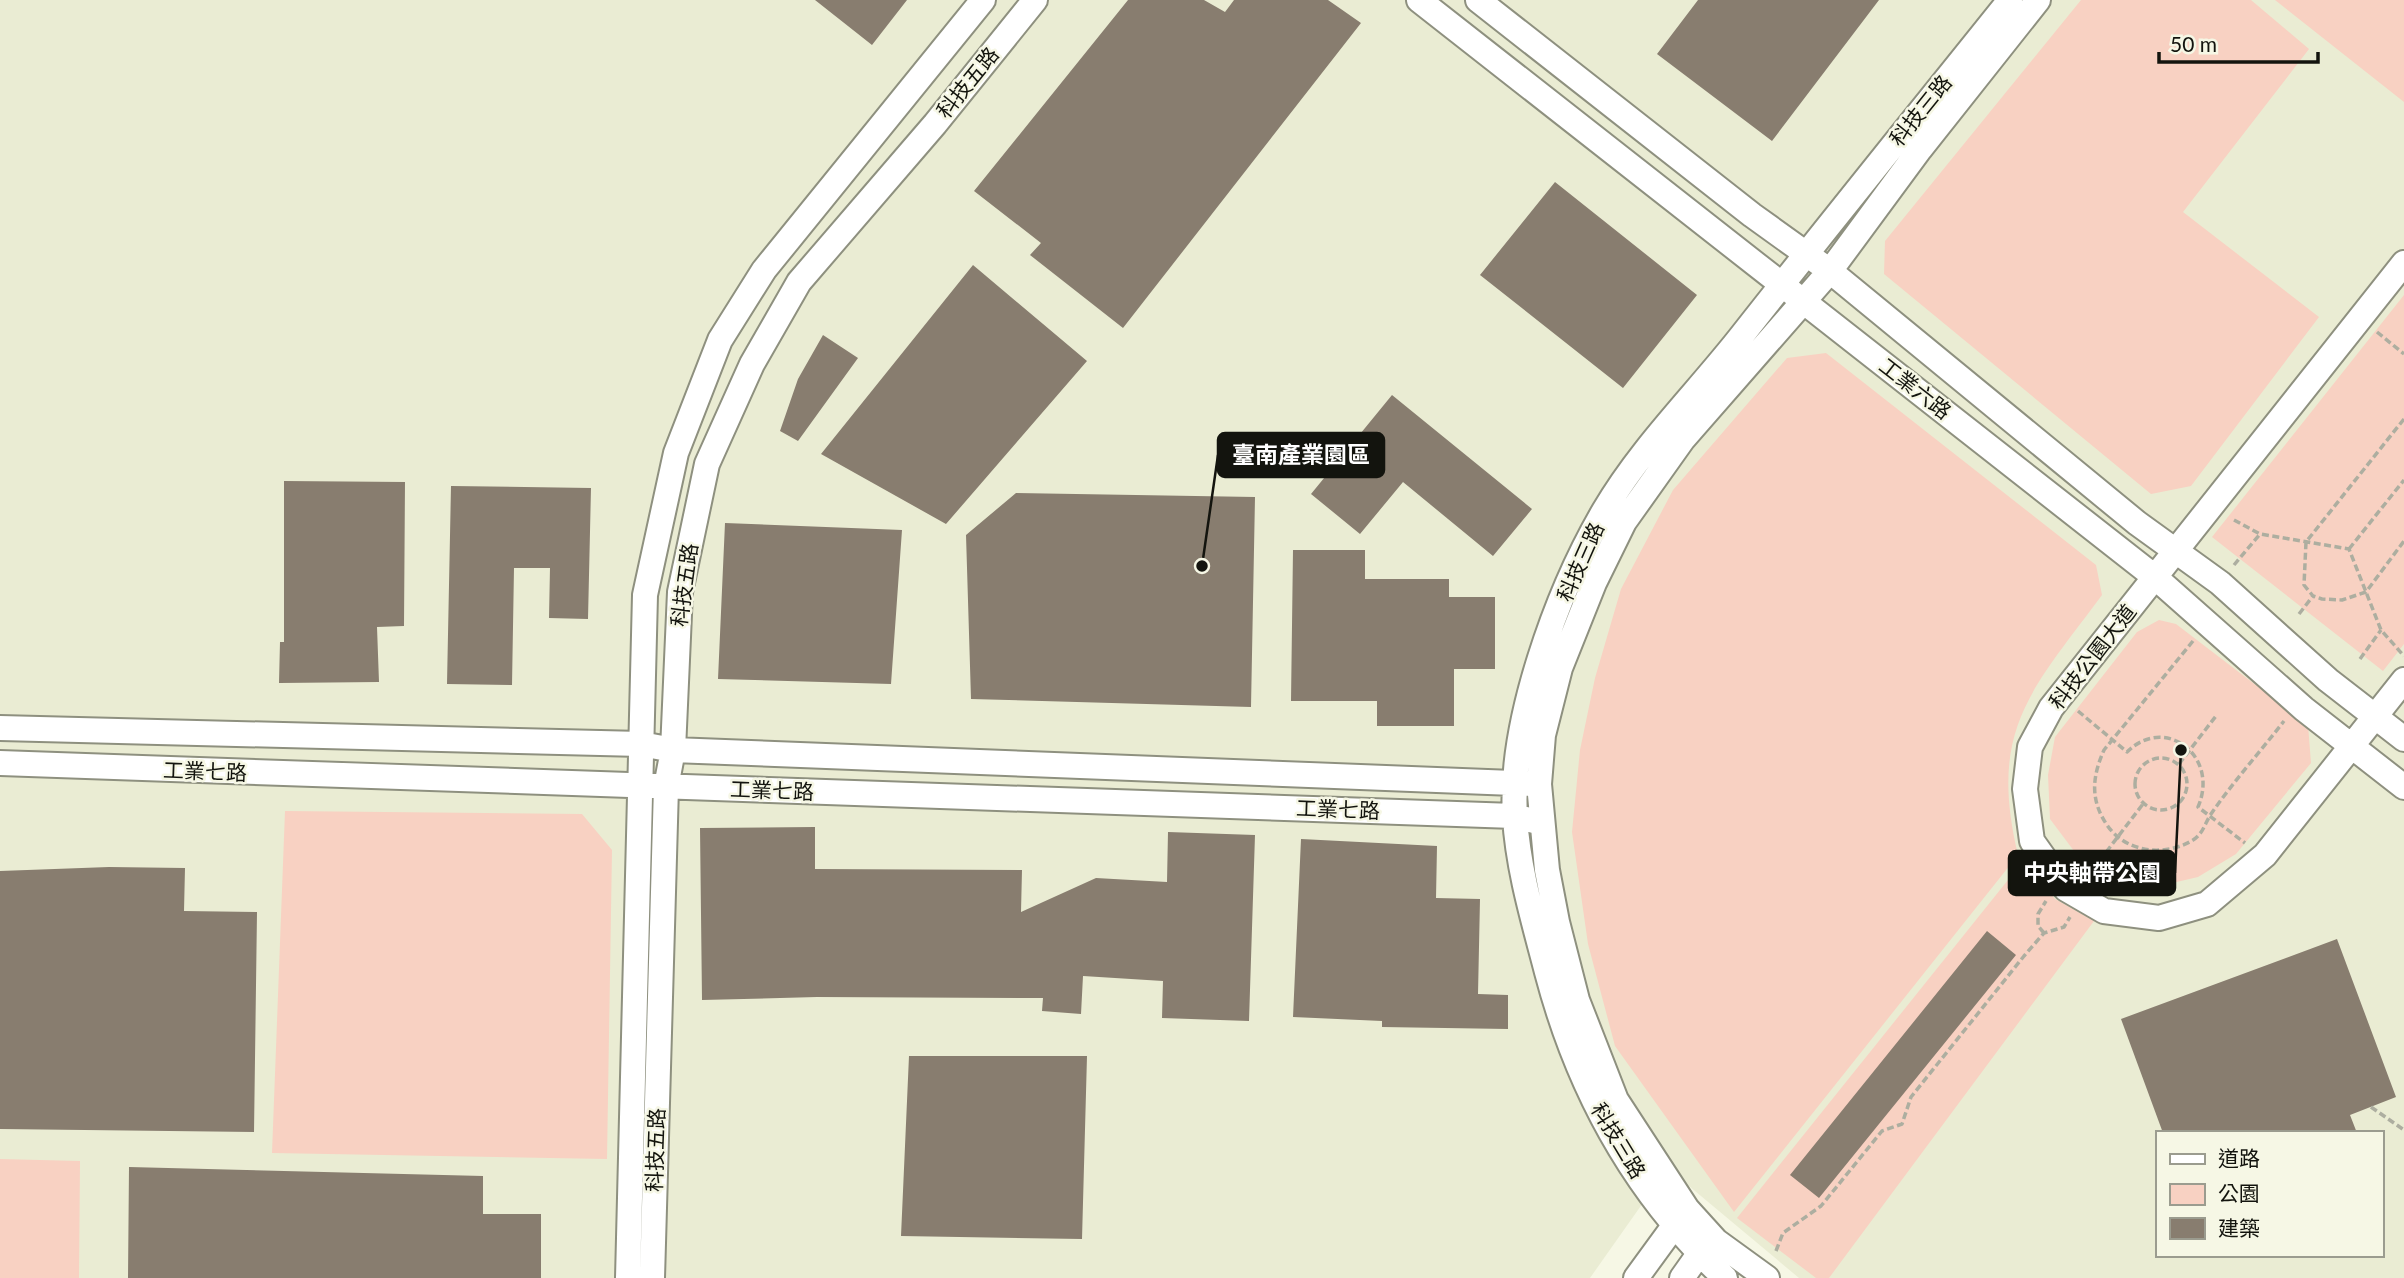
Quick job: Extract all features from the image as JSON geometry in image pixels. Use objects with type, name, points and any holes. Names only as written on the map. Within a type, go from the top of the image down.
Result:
[{"type":"street","name":"科技五路","points":[[628,1278],[645,594],[676,453],[720,340],[764,270],[983,0]]},
{"type":"street","name":"科技五路","points":[[652,1278],[666,787],[673,750],[680,592],[707,464],[752,364],[799,282],[935,124],[1035,0]]},
{"type":"street","name":"工業六路","points":[[1419,0],[2156,578],[2304,709],[2404,787]]},
{"type":"street","name":"工業六路","points":[[1478,0],[1752,215],[1830,271],[2176,553],[2220,583],[2404,739]]},
{"type":"street","name":"科技三路","points":[[1679,1217],[1616,1100],[1577,1000],[1549,883],[1542,823],[1528,784],[1521,731],[1539,661],[1574,574],[1605,510],[1665,426],[1807,254],[2010,0]]},
{"type":"street","name":"科技三路","points":[[1679,1217],[1596,1110],[1556,1007],[1535,926],[1514,816],[1528,784],[1560,668],[1594,583],[1624,522],[1683,439],[1830,271],[1920,149],[2038,0]]},
{"type":"street","name":"科技公園大道","points":[[2404,263],[2176,553],[2059,696],[2030,747],[2025,789],[2032,841],[2073,903],[2104,911],[2159,918],[2207,904],[2263,857],[2404,680]]},
{"type":"street","name":"工業七路","points":[[0,728],[641,744],[673,750],[1528,784]]},
{"type":"street","name":"工業七路","points":[[0,764],[1514,816],[1542,823]]},
{"type":"street","points":[[1636,1278],[1679,1217],[1708,1248],[1725,1278]]},
{"type":"street","points":[[1682,1278],[1708,1248]]},
{"type":"street","points":[[1708,1248],[1767,1278]]},
{"type":"path","points":[[2359,318],[2404,354]]},
{"type":"path","points":[[2404,419],[2306,542],[2304,585],[2313,596],[2322,600],[2342,600],[2366,592],[2404,541]]},
{"type":"path","points":[[2349,549],[2404,480]]},
{"type":"path","points":[[2234,520],[2260,534],[2349,549]]},
{"type":"path","points":[[2234,565],[2260,534]]},
{"type":"path","points":[[2349,549],[2381,629],[2404,656]]},
{"type":"path","points":[[2299,614],[2313,596]]},
{"type":"path","points":[[2360,659],[2381,629]]},
{"type":"path","points":[[2193,641],[2112,739],[2095,771],[2094,794],[2100,814],[2118,836],[2146,851],[2162,850],[2193,840],[2201,834],[2210,815],[2287,716]]},
{"type":"path","points":[[2059,696],[2127,751],[2147,740],[2162,738],[2190,749],[2200,762],[2205,777],[2205,792],[2198,807],[2263,857]]},
{"type":"path","points":[[2178,764],[2216,716]]},
{"type":"path","points":[[2162,758],[2178,764],[2187,787],[2180,802],[2166,810],[2158,811],[2143,804],[2134,788],[2138,770],[2144,763],[2162,758]]},
{"type":"path","points":[[1776,1251],[1783,1233],[1821,1206],[1882,1131],[1902,1124],[1911,1097],[2044,933],[2064,927],[2073,903],[2143,804]]},
{"type":"path","points":[[2044,933],[2038,926],[2038,914],[2048,898]]},
{"type":"path","points":[[2371,1107],[2404,1130]]},
{"type":"shaded area","points":[[0,0],[2404,0],[2404,1278],[1799,1278],[1689,1186],[1645,1200],[1590,1278],[0,1278]]},
{"type":"green space","points":[[2081,0],[2251,0],[2309,49],[2183,212],[2319,317],[2191,486],[2151,494],[1884,274],[1885,241]]},
{"type":"green space","points":[[2275,0],[2404,0],[2404,102]]},
{"type":"green space","points":[[2404,295],[2404,644],[2383,671],[2212,537]]},
{"type":"green space","points":[[1826,353],[2096,565],[2102,595],[2036,686],[2022,714],[2013,743],[2008,775],[2010,812],[2018,855],[1734,1212],[1615,1046],[1588,944],[1572,832],[1580,750],[1595,678],[1621,589],[1673,490],[1787,358]]},
{"type":"green space","points":[[2159,620],[2176,624],[2308,725],[2311,763],[2236,854],[2198,877],[2151,888],[2105,875],[2074,851],[2050,819],[2048,775],[2055,737],[2137,632]]},
{"type":"green space","points":[[285,811],[582,814],[612,850],[607,1159],[272,1153]]},
{"type":"green space","points":[[2024,860],[2055,899],[2094,921],[1829,1278],[1816,1278],[1737,1218]]},
{"type":"green space","points":[[0,1159],[80,1161],[79,1278],[0,1278]]},
{"type":"building","points":[[815,0],[907,0],[872,45]]},
{"type":"building","points":[[1128,0],[1204,0],[1225,12],[1234,0],[1328,0],[1361,23],[1123,328],[1030,255],[1041,243],[974,191]]},
{"type":"building","points":[[1698,0],[1879,0],[1772,141],[1657,54]]},
{"type":"building","points":[[1555,182],[1697,295],[1623,388],[1480,275]]},
{"type":"building","points":[[973,265],[1087,361],[946,524],[821,454]]},
{"type":"building","points":[[823,335],[858,358],[798,441],[780,431],[798,379]]},
{"type":"building","points":[[1392,395],[1532,509],[1493,556],[1403,482],[1360,534],[1311,494]]},
{"type":"building","points":[[284,481],[405,482],[404,626],[377,627],[379,682],[279,683],[280,642],[284,642]]},
{"type":"building","points":[[451,486],[591,488],[588,619],[549,618],[550,568],[514,568],[512,685],[447,684]]},
{"type":"building","points":[[1016,493],[1255,497],[1251,707],[971,699],[966,535]]},
{"type":"building","points":[[725,523],[902,530],[891,684],[718,679]]},
{"type":"building","points":[[1293,550],[1365,550],[1365,579],[1449,579],[1449,597],[1495,597],[1495,669],[1454,669],[1454,726],[1377,726],[1377,701],[1291,701]]},
{"type":"building","points":[[815,827],[815,869],[1022,870],[1021,912],[1096,878],[1167,882],[1168,832],[1255,835],[1249,1021],[1162,1018],[1163,981],[1083,976],[1081,1014],[1042,1011],[1043,998],[817,997],[702,1000],[700,828]]},
{"type":"building","points":[[1301,839],[1437,846],[1436,898],[1480,899],[1478,994],[1508,995],[1508,1029],[1382,1027],[1382,1021],[1293,1017]]},
{"type":"building","points":[[109,867],[185,868],[184,911],[257,912],[254,1132],[0,1129],[0,871]]},
{"type":"building","points":[[1987,931],[2016,955],[1819,1198],[1790,1175]]},
{"type":"building","points":[[2337,939],[2396,1097],[2350,1115],[2356,1131],[2162,1131],[2121,1019]]},
{"type":"building","points":[[909,1056],[1087,1056],[1082,1239],[901,1236]]},
{"type":"building","points":[[129,1167],[483,1176],[483,1214],[541,1214],[541,1278],[128,1278]]},
{"type":"place","name":"臺南產業園區","points":[[1202,566]]},
{"type":"place","name":"中央軸帶公園","points":[[2181,750]]}]
